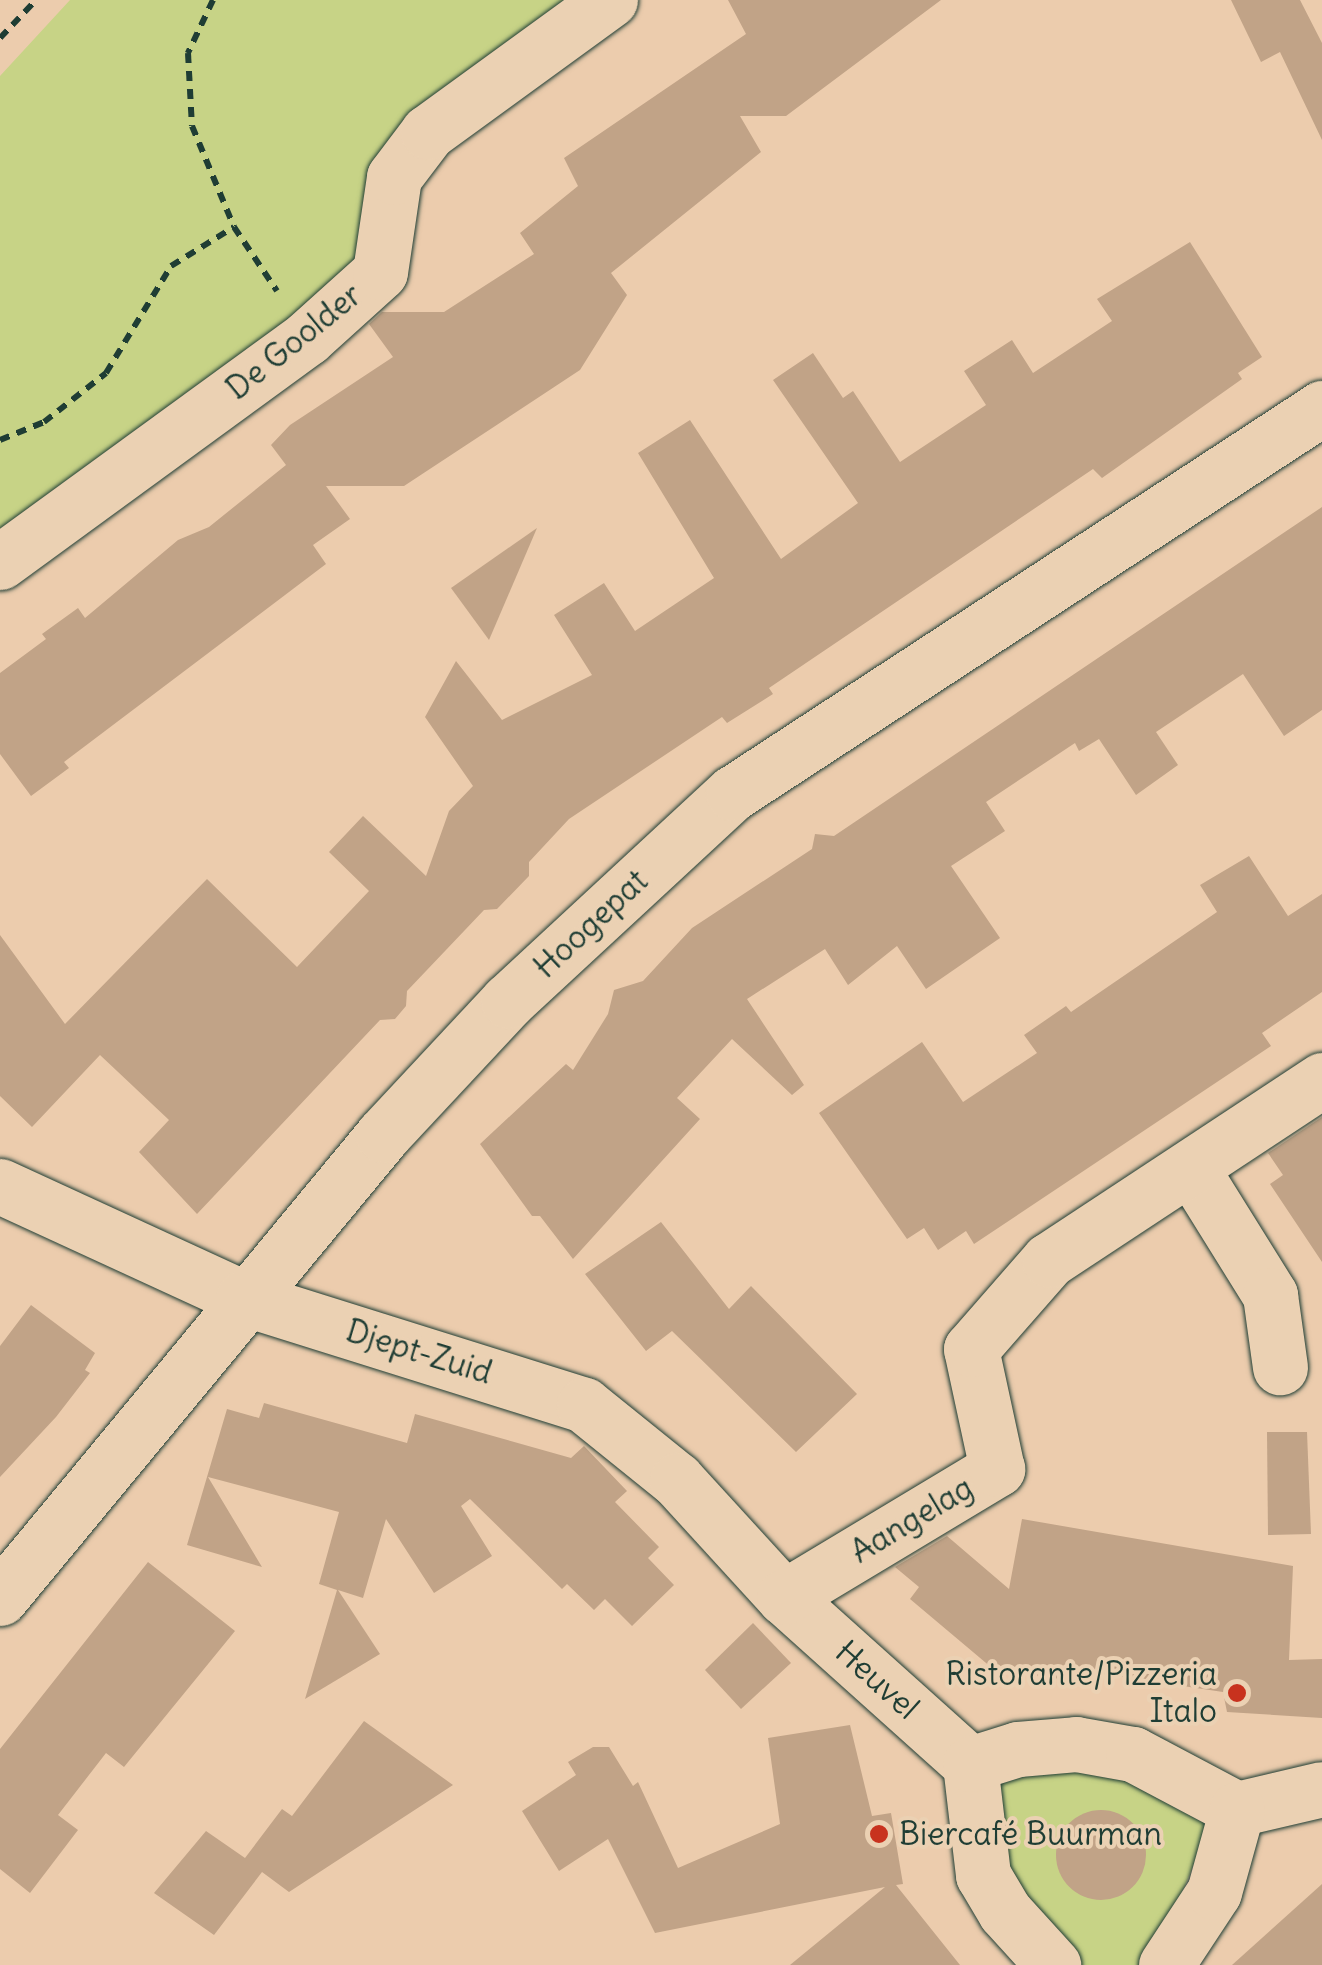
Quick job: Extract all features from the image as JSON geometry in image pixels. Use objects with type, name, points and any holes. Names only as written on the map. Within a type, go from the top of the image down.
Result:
[{"type":"street","name":"De Goolder","points":[[0,562],[308,338],[380,272],[394,178],[428,132],[610,0]]},
{"type":"street","name":"Hoogepat","points":[[0,1598],[242,1298],[508,1001],[733,793],[1322,408]]},
{"type":"street","name":"Aangelag","points":[[784,1598],[997,1469],[971,1349],[1048,1260],[1322,1080]]},
{"type":"street","points":[[1191,1168],[1270,1296],[1280,1367]]},
{"type":"street","name":"Djept-Zuid","points":[[0,1186],[242,1298],[584,1405],[678,1480],[784,1598]]},
{"type":"street","name":"Heuvel","points":[[784,1598],[970,1764]]},
{"type":"street","points":[[1054,1965],[1005,1912],[983,1875],[970,1764],[1018,1749],[1095,1747],[1134,1754],[1184,1776],[1237,1810],[1322,1789]]},
{"type":"street","points":[[1166,1965],[1214,1892],[1237,1810]]},
{"type":"path","points":[[0,38],[36,0]]},
{"type":"path","points":[[213,0],[188,53],[192,126],[234,227],[308,338]]},
{"type":"path","points":[[0,440],[44,422],[106,373],[171,266],[234,227]]},
{"type":"green space","points":[[70,0],[580,0],[398,135],[362,267],[0,534],[0,76]]},
{"type":"green space","points":[[1092,1763],[1216,1812],[1169,1923],[1138,1965],[1082,1965],[1033,1923],[1002,1869],[992,1795],[1002,1777]]},
{"type":"building","points":[[728,0],[941,0],[786,116],[740,116],[761,152],[611,273],[627,295],[580,370],[404,486],[326,486],[350,519],[313,545],[326,564],[64,762],[69,768],[31,796],[0,754],[0,673],[46,639],[42,634],[78,608],[85,618],[178,540],[209,527],[286,465],[271,445],[290,425],[393,357],[369,324],[382,312],[444,312],[534,254],[520,233],[578,186],[564,158],[746,34]]},
{"type":"building","points":[[1231,0],[1300,0],[1322,43],[1322,140],[1280,52],[1261,62]]},
{"type":"building","points":[[1190,242],[1262,357],[1238,373],[1242,379],[1102,478],[1093,469],[769,688],[773,694],[727,723],[722,717],[569,819],[529,862],[529,876],[497,909],[484,910],[407,991],[406,1006],[395,1019],[380,1020],[197,1214],[139,1152],[169,1120],[100,1055],[32,1127],[0,1096],[0,935],[65,1024],[207,879],[297,967],[369,891],[329,852],[363,816],[426,876],[449,811],[473,786],[425,717],[456,661],[502,720],[592,675],[554,615],[604,583],[635,631],[714,578],[638,453],[690,420],[781,559],[858,503],[773,380],[813,353],[843,398],[853,391],[900,462],[986,405],[964,371],[1012,340],[1033,373],[1112,321],[1097,299]]},
{"type":"building","points":[[1322,507],[1322,710],[1284,736],[1243,674],[1156,732],[1178,765],[1136,795],[1099,739],[1079,751],[1075,743],[986,802],[1005,831],[951,866],[1000,938],[926,989],[897,946],[848,985],[825,949],[747,999],[804,1085],[792,1095],[732,1039],[677,1098],[700,1119],[573,1259],[540,1216],[532,1216],[480,1144],[566,1064],[573,1070],[608,1014],[614,990],[643,981],[692,928],[812,849],[815,834],[834,836]]},
{"type":"building","points":[[537,528],[489,640],[451,588]]},
{"type":"building","points":[[1249,856],[1288,916],[1322,894],[1322,992],[1262,1033],[1271,1046],[974,1244],[966,1231],[938,1250],[924,1228],[907,1239],[819,1113],[922,1042],[963,1102],[1037,1053],[1024,1035],[1066,1006],[1071,1012],[1217,912],[1200,885]]},
{"type":"building","points":[[1322,1117],[1322,1262],[1270,1184],[1283,1175],[1268,1153]]},
{"type":"building","points":[[661,1222],[729,1309],[751,1286],[857,1394],[796,1452],[672,1331],[646,1351],[585,1274]]},
{"type":"building","points":[[31,1305],[95,1353],[85,1370],[90,1373],[56,1417],[0,1477],[0,1346]]},
{"type":"building","points":[[264,1403],[407,1443],[415,1414],[571,1458],[584,1446],[627,1491],[615,1502],[659,1547],[648,1558],[674,1585],[632,1626],[605,1599],[594,1610],[567,1584],[562,1589],[470,1499],[461,1506],[492,1556],[434,1593],[386,1519],[363,1598],[338,1590],[380,1654],[305,1699],[337,1590],[319,1584],[339,1512],[208,1477],[262,1567],[187,1545],[227,1409],[259,1418]]},
{"type":"building","points":[[1267,1432],[1307,1432],[1311,1534],[1268,1535]]},
{"type":"building","points":[[1022,1519],[1293,1566],[1289,1660],[1322,1659],[1322,1718],[1227,1712],[1223,1692],[1062,1668],[1060,1679],[992,1668],[910,1599],[919,1587],[895,1567],[947,1536],[1009,1589]]},
{"type":"building","points":[[148,1562],[235,1631],[124,1767],[106,1753],[58,1815],[78,1830],[30,1893],[0,1869],[0,1749]]},
{"type":"building","points":[[753,1623],[791,1663],[741,1709],[705,1670]]},
{"type":"building","points":[[364,1721],[453,1785],[289,1892],[262,1872],[214,1935],[154,1893],[206,1831],[245,1858],[282,1809],[292,1816]]},
{"type":"building","points":[[850,1725],[872,1816],[891,1813],[903,1884],[896,1885],[960,1965],[790,1965],[885,1887],[655,1933],[608,1839],[559,1871],[522,1811],[576,1775],[568,1762],[593,1747],[609,1747],[633,1786],[638,1782],[678,1868],[780,1824],[768,1738]]},
{"type":"building","points":[[1101,1810],[1133,1823],[1146,1855],[1133,1887],[1101,1900],[1069,1887],[1056,1855],[1069,1823]]},
{"type":"building","points":[[1322,1884],[1322,1965],[1232,1965]]},
{"type":"place","name":"Ristorante/Pizzeria Italo","points":[[1237,1693]]},
{"type":"place","name":"Biercafé Buurman","points":[[879,1834]]}]
